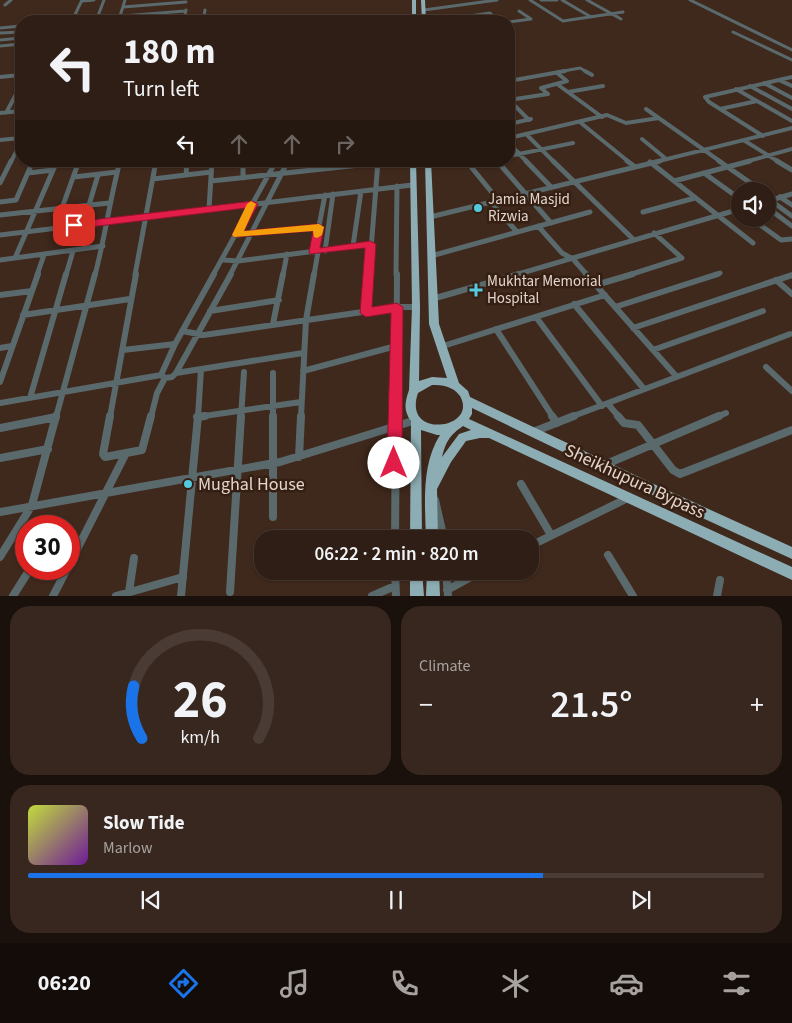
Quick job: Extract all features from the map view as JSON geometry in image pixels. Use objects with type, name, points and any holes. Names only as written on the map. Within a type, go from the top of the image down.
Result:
[{"type":"highway","points":[[414,0],[414,15]]},
{"type":"highway","points":[[423,0],[424,15]]},
{"type":"highway","points":[[413,167],[416,306],[414,390],[409,405],[416,420],[416,530]]},
{"type":"highway","points":[[428,167],[434,324],[440,347],[454,384]]},
{"type":"highway","points":[[414,390],[428,381],[445,380],[460,388],[467,400],[468,407],[463,420],[449,430],[436,455],[430,491],[432,530]]},
{"type":"highway","name":"Sheikhupura Bypass","points":[[467,400],[792,553]]},
{"type":"highway","points":[[416,420],[430,429],[449,430]]},
{"type":"highway","name":"Sheikhupura Bypass","points":[[463,420],[792,574]]},
{"type":"highway","points":[[430,491],[447,458],[463,437],[480,433],[498,435]]},
{"type":"highway","points":[[416,580],[416,596]]},
{"type":"highway","points":[[433,580],[433,596]]},
{"type":"street","points":[[5,5],[11,0]]},
{"type":"street","points":[[76,15],[82,0],[94,0]]},
{"type":"street","points":[[99,15],[104,0]]},
{"type":"street","points":[[120,15],[125,0]]},
{"type":"street","points":[[424,9],[487,0]]},
{"type":"street","points":[[424,9],[497,0]]},
{"type":"street","points":[[530,0],[563,21],[623,12]]},
{"type":"street","points":[[541,0],[557,0]]},
{"type":"street","points":[[564,0],[592,17]]},
{"type":"street","points":[[587,0],[621,18]]},
{"type":"street","points":[[690,0],[792,50]]},
{"type":"street","points":[[123,7],[186,1],[185,15]]},
{"type":"street","points":[[204,15],[205,10]]},
{"type":"street","points":[[142,15],[185,11]]},
{"type":"street","points":[[515,21],[531,19],[519,11]]},
{"type":"street","points":[[474,15],[490,13],[492,15]]},
{"type":"street","points":[[0,28],[15,26]]},
{"type":"street","points":[[7,27],[0,39],[15,38]]},
{"type":"street","points":[[2,33],[15,32]]},
{"type":"street","points":[[733,32],[792,60]]},
{"type":"street","points":[[759,45],[775,42]]},
{"type":"street","points":[[0,46],[15,45]]},
{"type":"street","points":[[515,80],[582,68],[592,75]]},
{"type":"street","points":[[515,99],[548,94],[541,88],[567,81],[557,73]]},
{"type":"street","points":[[1,78],[15,76]]},
{"type":"street","points":[[763,136],[705,97],[792,77]]},
{"type":"street","points":[[779,80],[792,86]]},
{"type":"street","points":[[764,83],[792,98]]},
{"type":"street","points":[[557,84],[602,117]]},
{"type":"street","points":[[568,92],[602,86]]},
{"type":"street","points":[[750,86],[792,110]]},
{"type":"street","points":[[736,89],[792,121]]},
{"type":"street","points":[[6,113],[15,96]]},
{"type":"street","points":[[720,108],[763,100]]},
{"type":"street","points":[[515,106],[530,120],[515,123]]},
{"type":"street","points":[[646,109],[749,182]]},
{"type":"street","points":[[0,113],[15,112]]},
{"type":"street","points":[[515,137],[582,123],[608,115],[626,123],[659,118]]},
{"type":"street","points":[[582,123],[634,166]]},
{"type":"street","points":[[430,217],[792,128]]},
{"type":"street","points":[[526,134],[633,239]]},
{"type":"street","points":[[0,140],[15,139]]},
{"type":"street","points":[[642,140],[666,158]]},
{"type":"street","points":[[745,141],[791,168]]},
{"type":"street","points":[[515,155],[573,143]]},
{"type":"street","points":[[515,149],[551,187]]},
{"type":"street","points":[[674,181],[792,149]]},
{"type":"street","points":[[0,183],[15,152]]},
{"type":"street","points":[[650,162],[753,243]]},
{"type":"street","points":[[0,202],[16,200],[30,167]]},
{"type":"street","points":[[15,258],[54,167]]},
{"type":"street","points":[[62,208],[77,167]]},
{"type":"street","points":[[0,557],[32,505],[48,449],[59,399],[63,393],[88,305],[103,246],[109,203],[119,167]]},
{"type":"street","points":[[155,167],[103,455],[125,454],[142,450],[157,393],[175,344],[224,260],[273,167]]},
{"type":"street","points":[[186,175],[187,167]]},
{"type":"street","points":[[209,209],[212,167]]},
{"type":"street","points":[[243,167],[243,178]]},
{"type":"street","points":[[0,403],[116,383],[163,376],[172,377],[238,261],[284,167]]},
{"type":"street","points":[[211,181],[318,167]]},
{"type":"street","points":[[366,313],[377,167]]},
{"type":"street","points":[[502,167],[551,223]]},
{"type":"street","points":[[472,168],[498,200]]},
{"type":"street","points":[[28,173],[53,170]]},
{"type":"street","points":[[74,177],[118,172]]},
{"type":"street","points":[[153,179],[212,172]]},
{"type":"street","points":[[704,173],[731,192]]},
{"type":"street","points":[[89,205],[98,175]]},
{"type":"street","points":[[0,235],[412,185]]},
{"type":"street","points":[[395,530],[394,426],[397,307],[397,186]]},
{"type":"street","points":[[353,246],[361,191]]},
{"type":"street","points":[[299,457],[306,320],[319,252],[333,194]]},
{"type":"street","points":[[776,198],[792,194]]},
{"type":"street","points":[[319,252],[319,227],[325,195]]},
{"type":"street","points":[[780,197],[792,205]]},
{"type":"street","points":[[643,212],[695,198]]},
{"type":"street","points":[[491,202],[516,232]]},
{"type":"street","points":[[0,215],[109,203]]},
{"type":"street","points":[[776,205],[792,216]]},
{"type":"street","points":[[431,256],[590,212]]},
{"type":"street","points":[[432,299],[731,212]]},
{"type":"street","points":[[776,214],[792,226]]},
{"type":"street","points":[[538,226],[562,253],[571,258],[596,285],[676,376]]},
{"type":"street","points":[[237,235],[319,227]]},
{"type":"street","points":[[763,227],[781,240],[792,239]]},
{"type":"street","points":[[596,285],[682,258],[654,233]]},
{"type":"street","points":[[224,260],[238,261],[370,244]]},
{"type":"street","points":[[0,260],[103,246]]},
{"type":"street","points":[[30,398],[54,310],[73,251]]},
{"type":"street","points":[[0,382],[44,254]]},
{"type":"street","points":[[273,324],[287,254]]},
{"type":"street","points":[[615,307],[720,273]]},
{"type":"street","points":[[633,328],[792,275]]},
{"type":"street","points":[[776,280],[792,294]]},
{"type":"street","points":[[0,295],[32,291]]},
{"type":"street","points":[[440,347],[605,295]]},
{"type":"street","points":[[23,315],[130,299]]},
{"type":"street","points":[[210,311],[279,300]]},
{"type":"street","points":[[574,304],[644,389]]},
{"type":"street","points":[[182,331],[197,335],[366,313],[397,307],[416,306]]},
{"type":"street","points":[[653,350],[763,311]]},
{"type":"street","points":[[536,316],[605,405],[624,423],[638,425],[673,470],[684,474],[792,430]]},
{"type":"street","points":[[496,329],[557,423]]},
{"type":"street","points":[[532,432],[790,334]]},
{"type":"street","points":[[123,350],[175,344]]},
{"type":"street","points":[[0,348],[12,346]]},
{"type":"street","points":[[303,371],[396,346]]},
{"type":"street","points":[[176,373],[303,353]]},
{"type":"street","points":[[766,367],[792,391]]},
{"type":"street","points":[[181,596],[194,476],[201,369]]},
{"type":"street","points":[[230,592],[244,372]]},
{"type":"street","points":[[273,373],[273,517]]},
{"type":"street","points":[[197,417],[301,402]]},
{"type":"street","points":[[604,465],[726,412]]},
{"type":"street","points":[[0,428],[56,417]]},
{"type":"street","points":[[0,512],[273,463],[299,457],[416,420]]},
{"type":"street","points":[[0,458],[48,449]]},
{"type":"street","points":[[80,544],[108,492],[125,454]]},
{"type":"street","points":[[521,484],[551,535]]},
{"type":"street","points":[[430,491],[437,506],[442,530]]},
{"type":"street","points":[[539,541],[628,498]]},
{"type":"street","points":[[608,556],[633,596]]},
{"type":"street","points":[[129,592],[134,558]]},
{"type":"street","points":[[116,596],[183,578]]},
{"type":"street","points":[[13,596],[23,580]]},
{"type":"street","points":[[52,596],[61,580]]},
{"type":"street","points":[[447,580],[448,593],[468,580]]},
{"type":"street","points":[[717,596],[720,580]]},
{"type":"street","points":[[372,596],[396,591]]},
{"type":"slow traffic","points":[[251,204],[253,204],[237,235],[319,227],[317,235]]},
{"type":"place","name":"Jamia Masjid Rizwia","points":[[478,208]]},
{"type":"place","name":"Mukhtar Memorial Hospital","points":[[476,290]]},
{"type":"place","name":"Mughal House","points":[[188,484]]},
{"type":"route","points":[[74,225],[253,204],[237,235],[319,227],[314,252],[370,244],[366,313],[397,307],[394,463]]}]
